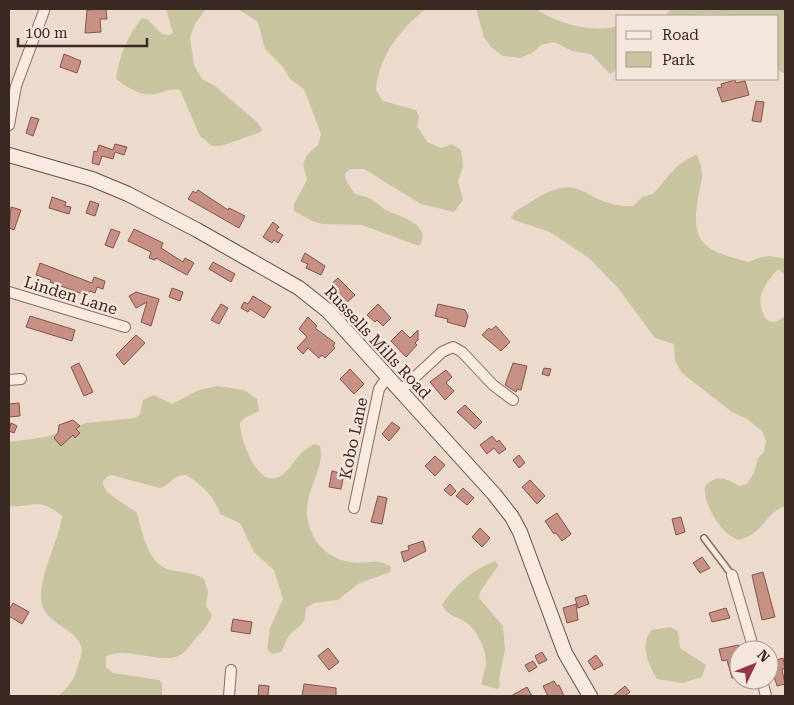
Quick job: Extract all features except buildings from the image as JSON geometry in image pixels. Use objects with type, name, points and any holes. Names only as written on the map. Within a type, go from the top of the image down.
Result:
[{"type":"main road","name":"Russells Mills Road","points":[[9,155],[92,179],[128,194],[283,279],[321,304],[494,494],[517,524],[565,653],[590,696]]},
{"type":"street","points":[[9,125],[16,86],[44,11]]},
{"type":"street","name":"Linden Lane","points":[[9,292],[125,327]]},
{"type":"street","points":[[400,390],[442,352],[453,347],[462,352],[493,385],[512,400]]},
{"type":"street","name":"Kobo Lane","points":[[354,508],[379,389],[388,376]]},
{"type":"street","points":[[9,380],[21,379]]},
{"type":"street","points":[[732,575],[751,640]]},
{"type":"street","points":[[229,696],[231,670]]},
{"type":"lane","points":[[704,538],[732,575]]},
{"type":"green space","points":[[166,9],[206,9],[195,24],[190,37],[194,65],[202,79],[215,86],[257,122],[262,129],[261,132],[221,146],[212,146],[200,136],[180,90],[143,94],[129,88],[116,79],[125,47],[132,32],[142,18],[147,19],[162,34],[169,35],[173,33]]},
{"type":"green space","points":[[238,9],[426,9],[408,25],[392,44],[381,66],[376,90],[383,101],[416,110],[419,116],[417,126],[427,142],[441,148],[452,144],[461,150],[463,167],[458,181],[463,200],[454,212],[421,204],[364,169],[350,169],[345,174],[346,180],[354,193],[372,199],[385,210],[407,219],[419,227],[422,239],[419,246],[362,225],[323,224],[312,221],[294,211],[294,204],[307,180],[303,164],[307,155],[318,145],[321,134],[304,89],[290,79],[283,67],[265,49],[258,22]]},
{"type":"green space","points":[[476,9],[536,9],[554,19],[576,26],[598,29],[616,26],[616,68],[615,71],[610,74],[591,54],[572,51],[554,42],[541,45],[532,53],[520,58],[503,56],[491,47],[484,37]]},
{"type":"green space","points":[[670,9],[785,9],[785,74],[779,71],[779,15],[667,15]]},
{"type":"green space","points":[[697,155],[702,169],[696,219],[697,231],[701,239],[715,251],[749,262],[767,256],[785,259],[785,275],[778,269],[770,278],[762,292],[761,308],[770,321],[774,322],[785,316],[785,506],[773,513],[754,533],[739,540],[726,532],[714,518],[707,502],[705,487],[717,479],[725,479],[739,486],[747,484],[754,473],[758,458],[764,452],[766,441],[762,431],[747,419],[732,412],[682,373],[675,361],[674,344],[655,338],[618,288],[589,258],[550,232],[514,220],[511,217],[517,210],[548,192],[562,188],[573,188],[583,191],[616,205],[633,206],[642,197],[653,194],[678,166]]},
{"type":"green space","points":[[218,386],[244,390],[257,399],[259,411],[246,417],[240,423],[247,451],[258,470],[265,476],[273,478],[282,475],[300,454],[309,447],[315,444],[320,446],[320,462],[307,506],[308,523],[315,539],[326,551],[341,560],[355,563],[382,562],[391,567],[390,572],[358,584],[338,600],[314,603],[306,608],[303,623],[291,633],[281,652],[272,654],[267,649],[270,628],[283,599],[274,570],[254,552],[240,523],[220,514],[215,502],[207,492],[186,475],[178,476],[160,488],[111,475],[104,480],[103,485],[112,496],[137,513],[148,549],[159,564],[166,569],[204,579],[208,591],[206,606],[212,615],[204,630],[178,656],[162,658],[114,653],[106,656],[106,667],[113,673],[159,680],[162,683],[162,696],[58,696],[73,679],[82,651],[78,639],[47,614],[41,598],[44,577],[62,516],[47,506],[36,504],[9,506],[9,442],[46,437],[86,423],[135,418],[140,414],[143,400],[154,395],[172,404],[199,390]]},
{"type":"green space","points":[[496,561],[498,566],[480,592],[479,598],[503,626],[505,650],[498,689],[482,685],[486,657],[476,633],[468,624],[449,613],[442,605],[465,578],[480,568]]},
{"type":"green space","points":[[670,627],[678,631],[680,648],[706,665],[702,677],[682,683],[657,679],[646,655],[646,642],[651,630]]}]
